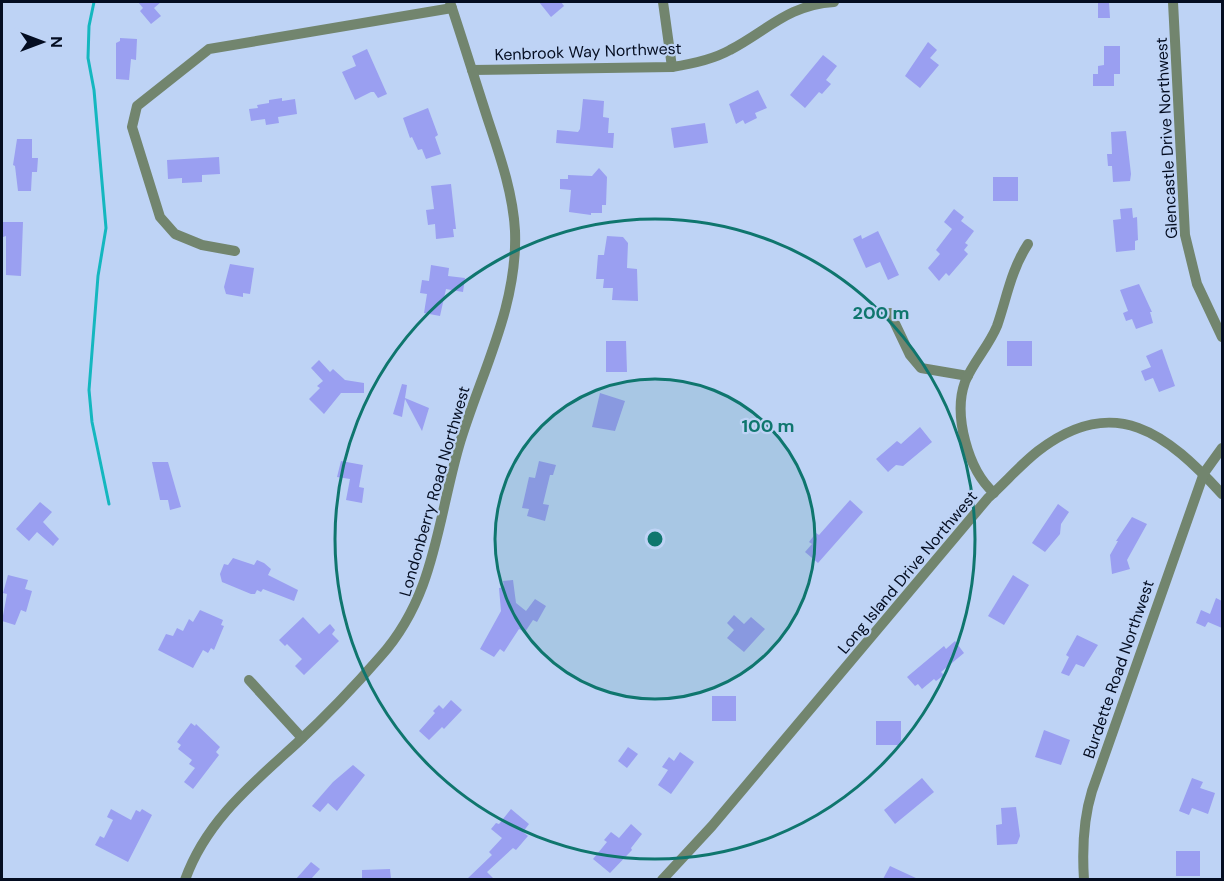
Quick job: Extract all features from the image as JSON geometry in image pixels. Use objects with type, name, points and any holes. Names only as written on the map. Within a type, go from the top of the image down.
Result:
[{"type":"street","points":[[663,2],[672,67]]},
{"type":"street","name":"Kenbrook Way Northwest","points":[[472,69],[672,67],[707,60],[728,51],[788,13],[815,4],[834,2]]},
{"type":"street","name":"Glencastle Drive Northwest","points":[[1173,2],[1185,235],[1197,284],[1222,337]]},
{"type":"street","points":[[235,251],[202,245],[175,234],[160,218],[132,128],[137,106],[170,77],[209,49],[220,45],[451,5]]},
{"type":"street","name":"Londonberry Road Northwest","points":[[185,879],[208,832],[229,806],[302,738],[379,659],[401,631],[426,583],[460,446],[502,322],[514,261],[512,210],[499,154],[451,5]]},
{"type":"street","points":[[994,493],[981,481],[963,432],[964,384],[996,328],[1012,274],[1028,244]]},
{"type":"street","points":[[890,313],[901,338],[921,368],[968,376]]},
{"type":"street","name":"Long Island Drive Northwest","points":[[662,879],[712,826],[994,493],[1037,452],[1057,438],[1077,429],[1101,423],[1123,423],[1142,428],[1157,435],[1204,473],[1222,494]]},
{"type":"street","points":[[1204,473],[1222,448]]},
{"type":"street","name":"Burdette Road Northwest","points":[[1084,879],[1082,849],[1088,805],[1119,708],[1204,473]]},
{"type":"street","points":[[249,680],[302,738]]},
{"type":"building","points":[[138,2],[161,2],[154,8],[161,16],[151,24],[140,11],[143,8]]},
{"type":"building","points":[[539,2],[561,2],[564,6],[551,17]]},
{"type":"building","points":[[1098,2],[1109,2],[1110,18],[1098,18]]},
{"type":"building","points":[[120,38],[137,39],[136,60],[131,59],[129,80],[116,79],[116,43],[120,41]]},
{"type":"building","points":[[928,42],[937,50],[930,58],[939,65],[920,88],[905,76]]},
{"type":"building","points":[[1104,46],[1120,46],[1120,74],[1114,74],[1114,86],[1093,86],[1093,74],[1098,74],[1098,66],[1104,65]]},
{"type":"building","points":[[367,49],[387,94],[378,98],[374,92],[371,92],[355,100],[342,72],[356,66],[352,56]]},
{"type":"building","points":[[823,55],[837,66],[826,80],[831,84],[822,94],[819,92],[805,108],[790,95]]},
{"type":"building","points":[[758,90],[767,108],[755,113],[757,118],[745,124],[743,120],[736,124],[729,104]]},
{"type":"building","points":[[282,98],[282,101],[295,99],[297,114],[278,117],[279,123],[266,125],[265,119],[251,121],[249,109],[258,108],[257,105],[269,103],[269,100]]},
{"type":"building","points":[[583,99],[604,101],[603,117],[609,118],[608,133],[614,133],[613,148],[556,143],[557,130],[578,132],[580,129]]},
{"type":"building","points":[[428,108],[438,135],[435,137],[441,154],[426,159],[422,149],[418,150],[412,137],[410,138],[403,118]]},
{"type":"building","points":[[705,123],[708,143],[674,148],[671,128]]},
{"type":"building","points":[[1126,131],[1130,181],[1113,182],[1112,166],[1108,166],[1107,154],[1112,154],[1111,132]]},
{"type":"building","points":[[17,139],[32,139],[32,158],[38,158],[37,172],[32,172],[31,191],[18,191],[13,165]]},
{"type":"building","points":[[219,157],[220,174],[202,175],[202,182],[182,183],[182,178],[168,179],[167,160]]},
{"type":"building","points":[[599,168],[607,177],[606,205],[602,205],[602,213],[591,213],[591,215],[569,212],[571,190],[560,189],[560,179],[568,179],[568,175],[592,176]]},
{"type":"building","points":[[993,177],[1018,177],[1018,201],[993,201]]},
{"type":"building","points":[[451,184],[456,229],[453,229],[454,237],[436,239],[435,224],[428,225],[426,210],[434,209],[431,186]]},
{"type":"building","points":[[1132,208],[1133,218],[1137,217],[1138,240],[1135,241],[1135,250],[1116,252],[1113,220],[1121,219],[1120,209]]},
{"type":"building","points":[[954,209],[964,217],[961,221],[974,231],[965,243],[968,245],[964,250],[968,254],[949,276],[946,273],[939,281],[928,268],[940,254],[936,250],[952,229],[944,222]]},
{"type":"building","points":[[3,222],[23,222],[21,276],[6,275],[6,236],[3,237]]},
{"type":"building","points":[[878,231],[899,275],[888,280],[880,262],[866,268],[853,239],[861,235],[862,239]]},
{"type":"building","points":[[607,236],[623,237],[628,243],[627,268],[637,269],[638,301],[612,300],[613,288],[603,288],[604,279],[596,279],[598,255],[604,255]]},
{"type":"building","points":[[230,264],[254,268],[250,294],[243,293],[243,297],[226,294],[224,287]]},
{"type":"building","points":[[431,265],[449,268],[448,276],[465,278],[463,292],[446,289],[440,316],[424,313],[427,294],[420,293],[422,280],[429,281]]},
{"type":"building","points":[[1139,284],[1152,312],[1150,312],[1153,323],[1136,329],[1132,319],[1126,321],[1123,313],[1128,311],[1120,290]]},
{"type":"building","points":[[606,341],[626,341],[627,372],[606,372]]},
{"type":"building","points":[[1007,341],[1032,341],[1032,366],[1007,366]]},
{"type":"building","points":[[1162,349],[1175,386],[1159,392],[1153,378],[1145,381],[1141,371],[1151,367],[1146,356]]},
{"type":"building","points":[[319,360],[330,372],[333,369],[345,380],[364,383],[364,393],[341,393],[324,414],[309,399],[320,388],[317,386],[323,381],[311,368]]},
{"type":"building","points":[[402,384],[407,385],[405,398],[429,408],[422,431],[405,399],[402,417],[393,414]]},
{"type":"building","points":[[600,393],[625,401],[615,431],[592,427]]},
{"type":"building","points":[[920,427],[932,442],[903,466],[896,465],[888,472],[876,459],[897,441],[901,444]]},
{"type":"building","points":[[341,461],[363,465],[359,487],[364,488],[362,503],[346,500],[350,479],[337,477]]},
{"type":"building","points":[[539,461],[556,465],[553,475],[550,475],[543,504],[549,505],[545,521],[527,516],[529,509],[522,508],[529,477],[535,478]]},
{"type":"building","points":[[152,462],[168,462],[181,507],[170,510],[168,500],[160,500]]},
{"type":"building","points":[[850,500],[863,512],[818,563],[805,552],[812,544],[809,542],[816,533],[819,535]]},
{"type":"building","points":[[40,502],[52,512],[43,522],[59,539],[53,546],[37,532],[29,541],[16,529]]},
{"type":"building","points":[[1058,504],[1069,512],[1061,524],[1060,534],[1045,552],[1032,543]]},
{"type":"building","points":[[1132,517],[1147,524],[1127,560],[1130,569],[1112,574],[1110,555],[1118,541],[1116,541]]},
{"type":"building","points":[[233,558],[254,565],[257,560],[264,563],[271,569],[268,575],[298,590],[294,601],[263,589],[261,592],[257,590],[255,594],[251,594],[222,582],[220,574],[224,564],[228,565]]},
{"type":"building","points":[[8,575],[28,580],[25,589],[32,591],[26,612],[21,610],[15,625],[2,621],[7,594],[3,593]]},
{"type":"building","points":[[1013,575],[1029,585],[1004,625],[988,616]]},
{"type":"building","points":[[513,580],[516,603],[526,611],[535,599],[546,606],[537,622],[533,620],[525,632],[519,629],[504,652],[500,649],[494,657],[480,649],[501,611],[499,588],[504,587],[503,581]]},
{"type":"building","points":[[1216,598],[1222,601],[1222,628],[1208,622],[1205,627],[1196,623],[1201,610],[1210,614]]},
{"type":"building","points":[[200,610],[223,620],[221,625],[224,626],[214,650],[211,648],[208,653],[203,650],[193,668],[158,650],[166,634],[173,636],[177,628],[183,631],[189,619],[193,622]]},
{"type":"building","points":[[734,615],[744,624],[751,617],[765,629],[744,652],[727,638],[734,630],[727,623]]},
{"type":"building","points":[[303,617],[319,634],[330,624],[335,630],[332,634],[339,641],[304,675],[295,666],[302,659],[287,644],[285,646],[279,640]]},
{"type":"building","points":[[1077,635],[1098,645],[1084,667],[1076,664],[1069,676],[1061,673],[1069,657],[1066,655]]},
{"type":"building","points":[[955,641],[964,653],[941,672],[944,675],[936,681],[934,679],[922,689],[918,684],[915,686],[907,677],[944,646],[946,649]]},
{"type":"building","points":[[712,696],[736,696],[736,721],[712,721]]},
{"type":"building","points":[[451,700],[462,710],[444,729],[442,727],[429,740],[419,731],[439,705],[443,709]]},
{"type":"building","points":[[876,721],[901,721],[901,745],[876,745]]},
{"type":"building","points":[[191,723],[195,726],[196,724],[220,747],[216,752],[219,755],[193,789],[184,782],[195,768],[189,764],[192,760],[178,749],[181,745],[177,742]]},
{"type":"building","points":[[1044,730],[1070,740],[1061,765],[1035,757]]},
{"type":"building","points":[[628,747],[638,754],[627,768],[618,761]]},
{"type":"building","points":[[680,752],[694,762],[671,794],[658,785],[668,770],[662,767],[669,757],[674,761]]},
{"type":"building","points":[[353,765],[365,775],[337,811],[328,803],[320,812],[312,806],[333,782]]},
{"type":"building","points":[[922,778],[934,792],[895,824],[884,810]]},
{"type":"building","points":[[1192,778],[1203,782],[1200,788],[1215,793],[1208,814],[1192,808],[1189,815],[1179,811]]},
{"type":"building","points":[[1016,807],[1020,836],[1017,844],[997,845],[996,825],[1002,824],[1001,808]]},
{"type":"building","points":[[111,809],[131,820],[136,810],[140,812],[142,809],[152,815],[128,862],[95,845],[100,836],[104,838],[113,820],[107,817]]},
{"type":"building","points":[[511,809],[529,824],[523,832],[528,836],[516,850],[513,848],[487,872],[494,879],[467,879],[492,855],[489,852],[502,838],[491,829],[496,823],[499,824]]},
{"type":"building","points":[[631,824],[642,834],[631,848],[632,850],[610,873],[593,859],[607,842],[604,840],[611,832],[619,838]]},
{"type":"building","points":[[1176,851],[1200,851],[1200,876],[1176,876]]},
{"type":"building","points":[[311,862],[320,869],[311,879],[296,879]]},
{"type":"building","points":[[890,866],[918,879],[883,879]]},
{"type":"building","points":[[390,869],[391,879],[362,879],[362,870]]},
{"type":"waterway","points":[[94,2],[89,26],[88,58],[94,90],[106,228],[98,276],[89,390],[92,422],[109,504]]}]
